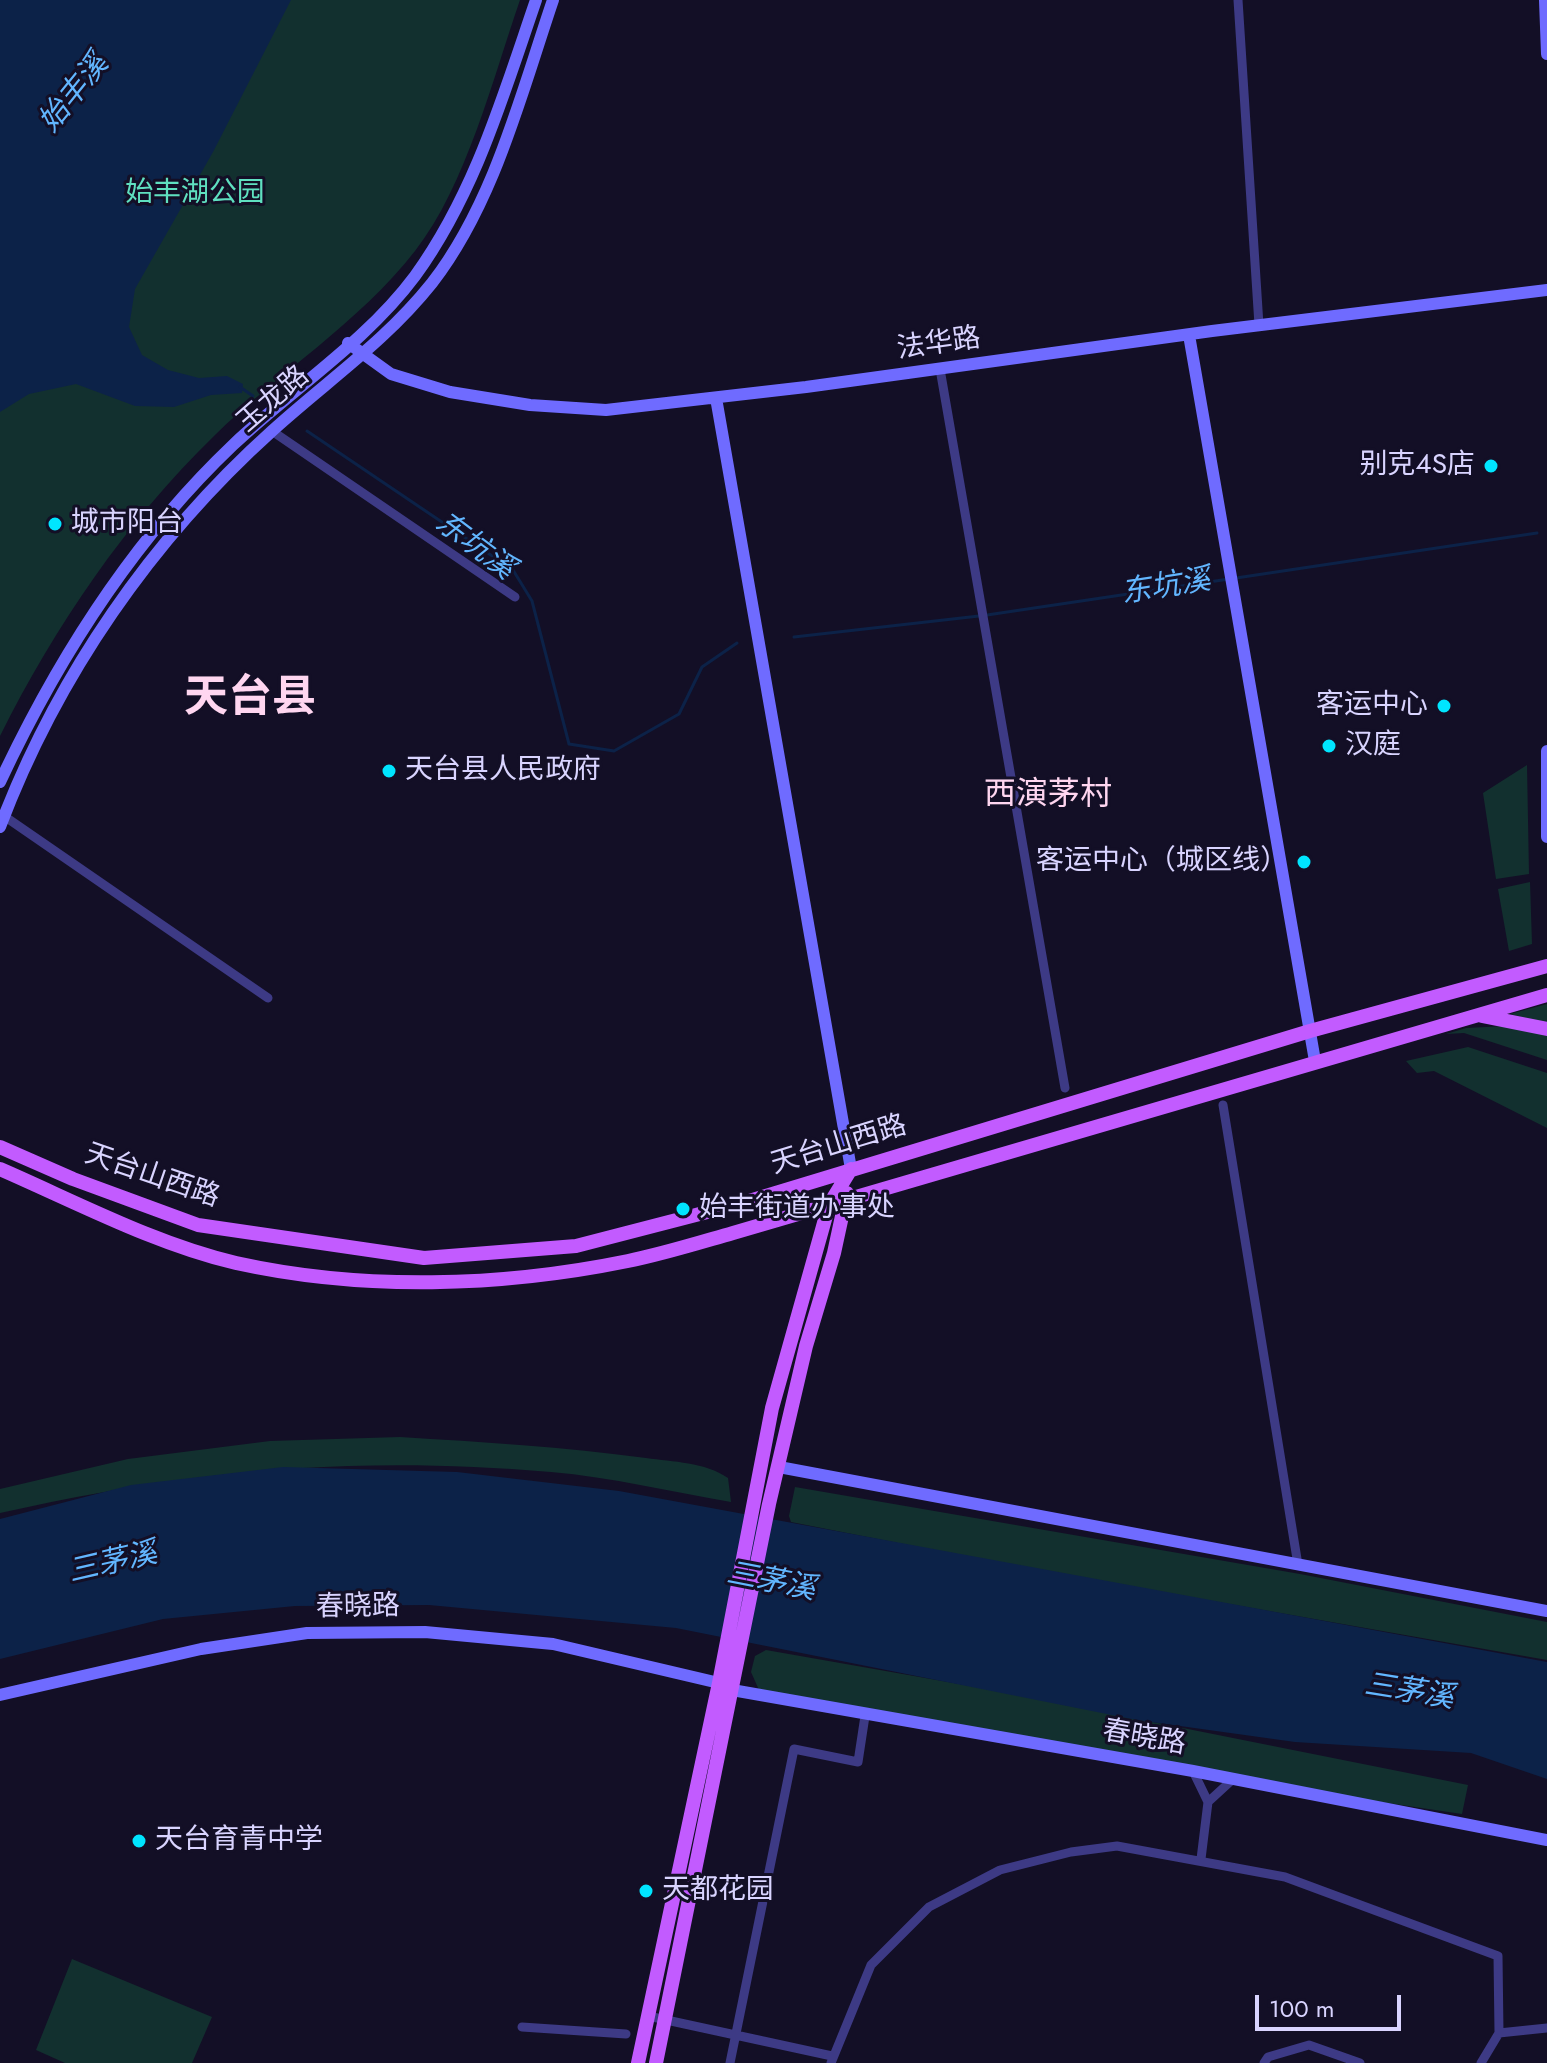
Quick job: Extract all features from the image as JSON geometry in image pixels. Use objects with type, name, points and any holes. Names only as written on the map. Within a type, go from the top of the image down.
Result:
[{"type":"main road","name":"天台山西路","points":[[0,1147],[73,1179],[198,1225],[424,1258],[576,1246],[746,1202],[1310,1031],[1547,966]]},
{"type":"main road","name":"天台山西路","points":[[0,1169],[136,1227],[237,1263],[365,1281],[497,1279],[640,1258],[1547,995]]},
{"type":"main road","points":[[1473,1015],[1547,1029]]},
{"type":"main road","points":[[762,1502],[779,1467],[806,1346],[834,1253],[851,1169]]},
{"type":"main road","points":[[638,2063],[732,1653],[762,1502],[772,1408],[829,1205],[851,1169]]},
{"type":"main road","points":[[634,1231],[640,1258]]},
{"type":"main road","points":[[422,1281],[424,1258]]},
{"type":"main road","points":[[656,2063],[725,1686]]},
{"type":"street","name":"玉龙路","points":[[0,782],[65,660],[121,572],[174,507],[232,446],[348,343],[413,279],[457,208],[481,160],[536,0]]},
{"type":"street","name":"玉龙路","points":[[2,821],[56,703],[135,579],[180,523],[272,431],[363,357],[433,281],[474,213],[505,138],[553,0]]},
{"type":"street","points":[[1238,0],[1259,325]]},
{"type":"street","points":[[1545,0],[1547,54]]},
{"type":"street","name":"法华路","points":[[348,343],[363,357],[410,382],[530,405],[606,410],[1547,290]]},
{"type":"street","points":[[1189,335],[1315,1061]]},
{"type":"street","points":[[940,369],[1065,1088]]},
{"type":"street","points":[[716,398],[851,1169]]},
{"type":"street","points":[[272,431],[515,597]]},
{"type":"street","points":[[1547,751],[1547,837]]},
{"type":"street","points":[[2,821],[268,998]]},
{"type":"street","points":[[1223,1105],[1298,1565]]},
{"type":"street","points":[[779,1467],[1547,1611]]},
{"type":"street","name":"春晓路","points":[[0,1695],[201,1649],[307,1633],[425,1632],[553,1644],[865,1716],[1193,1771],[1547,1840]]},
{"type":"street","points":[[730,2063],[794,1749],[858,1762],[865,1716]]},
{"type":"street","points":[[1193,1771],[1208,1802],[1201,1859]]},
{"type":"street","points":[[1208,1802],[1232,1780]]},
{"type":"street","points":[[648,2016],[832,2059],[871,1965],[929,1907],[1000,1870],[1071,1852],[1117,1846],[1201,1859],[1285,1877],[1498,1956],[1499,2033],[1481,2063]]},
{"type":"street","points":[[522,2027],[626,2034]]},
{"type":"street","points":[[1499,2033],[1547,2028]]},
{"type":"street","points":[[1264,2063],[1268,2057],[1309,2045],[1360,2063]]},
{"type":"green space","name":"始丰湖公园","points":[[0,0],[520,0],[464,164],[433,225],[415,251],[344,325],[214,436],[151,504],[68,616],[0,736]]},
{"type":"green space","points":[[1527,765],[1529,874],[1496,879],[1483,793]]},
{"type":"green space","points":[[1530,882],[1532,944],[1509,951],[1498,889]]},
{"type":"green space","points":[[1547,1004],[1547,1023],[1510,1014]]},
{"type":"green space","points":[[1506,1026],[1547,1033],[1547,1060],[1464,1033],[1446,1034],[1466,1028]]},
{"type":"green space","points":[[1468,1047],[1547,1073],[1547,1128],[1434,1071],[1417,1073],[1406,1061]]},
{"type":"green space","points":[[400,1437],[554,1448],[688,1464],[728,1478],[731,1502],[574,1474],[479,1467],[341,1466],[274,1470],[139,1486],[0,1513],[0,1489],[128,1459],[270,1441]]},
{"type":"green space","points":[[795,1487],[1300,1574],[1547,1622],[1547,1660],[1030,1569],[791,1522],[789,1516]]},
{"type":"green space","points":[[766,1650],[988,1689],[1468,1785],[1462,1814],[1232,1780],[759,1690],[751,1672],[755,1656]]},
{"type":"green space","points":[[72,1959],[212,2017],[192,2063],[65,2063],[36,2050]]},
{"type":"water","name":"始丰溪","points":[[0,0],[291,0],[213,152],[135,289],[129,327],[142,355],[168,370],[199,378],[227,376],[243,384],[242,393],[211,395],[174,407],[135,406],[76,384],[29,394],[0,412]]},
{"type":"water","name":"三茅溪","points":[[283,1467],[457,1472],[619,1491],[1547,1662],[1547,1779],[1471,1753],[1295,1742],[1137,1720],[676,1628],[429,1605],[295,1606],[163,1619],[0,1659],[0,1519],[131,1485]]},
{"type":"waterway","name":"东坑溪","points":[[240,387],[253,396]]},
{"type":"waterway","name":"东坑溪","points":[[307,431],[513,570],[532,601],[569,744],[614,751],[679,714],[702,667],[737,643]]},
{"type":"waterway","name":"东坑溪","points":[[1236,578],[1537,533]]},
{"type":"waterway","name":"东坑溪","points":[[987,615],[1229,579]]},
{"type":"waterway","name":"东坑溪","points":[[794,637],[979,616]]},
{"type":"place","name":"别克4S店","points":[[1491,466]]},
{"type":"place","name":"城市阳台","points":[[55,524]]},
{"type":"place","name":"客运中心","points":[[1444,706]]},
{"type":"place","name":"汉庭","points":[[1329,746]]},
{"type":"place","name":"天台县人民政府","points":[[389,771]]},
{"type":"place","name":"客运中心（城区线）","points":[[1304,862]]},
{"type":"place","name":"始丰街道办事处","points":[[683,1209]]},
{"type":"place","name":"天台育青中学","points":[[139,1841]]},
{"type":"place","name":"天都花园","points":[[646,1891]]},
{"type":"district","name":"天台县","points":[[250,700]]},
{"type":"district","name":"西演茅村","points":[[1048,796]]}]
